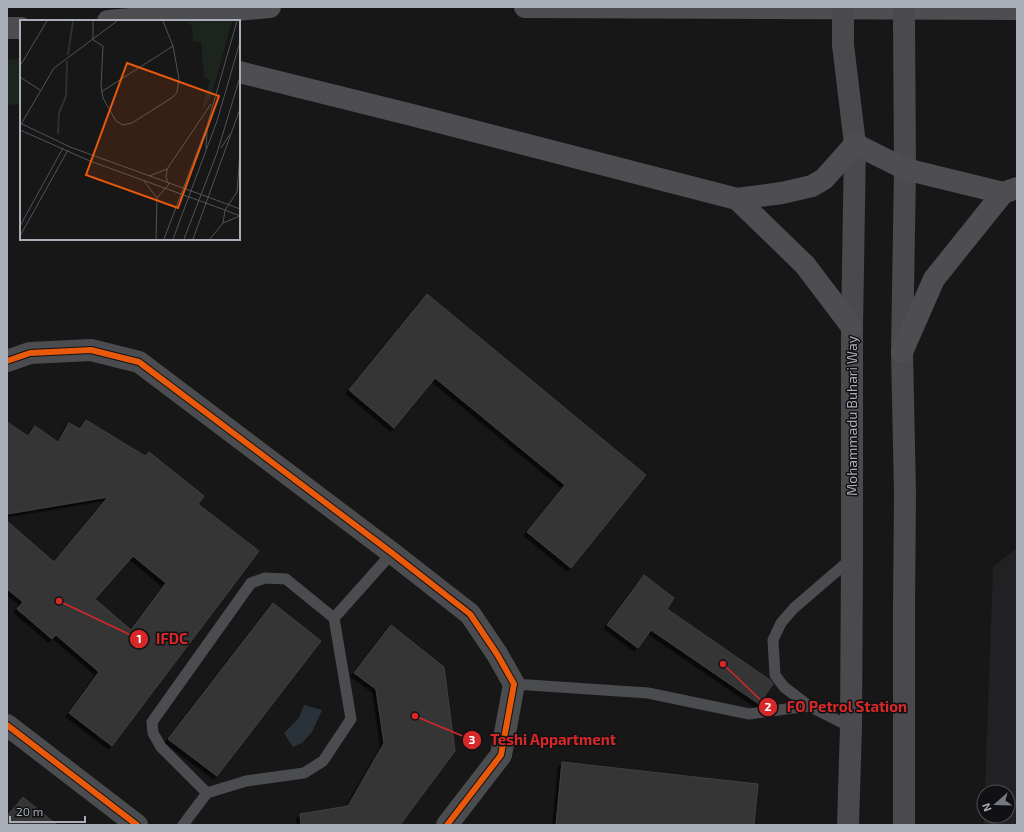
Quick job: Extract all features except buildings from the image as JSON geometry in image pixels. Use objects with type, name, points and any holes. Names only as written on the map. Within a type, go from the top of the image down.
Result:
[{"type":"highway","points":[[120,20],[270,7]]},
{"type":"highway","points":[[525,7],[1017,9]]},
{"type":"highway","points":[[7,28],[20,28]]},
{"type":"highway","points":[[240,72],[737,199],[782,193],[812,186],[824,179],[855,144],[905,169],[1010,190],[934,279],[902,352]]},
{"type":"highway","points":[[737,199],[805,265],[852,327]]},
{"type":"main road","name":"Mohammadu Buhari Way","points":[[844,7],[843,45],[855,144],[852,327],[851,727],[848,825]]},
{"type":"main road","points":[[904,15],[905,169],[902,352],[905,494],[904,825]]},
{"type":"street","points":[[7,361],[30,353],[91,350],[139,362],[392,553],[470,614],[497,654],[514,684],[501,755],[446,825]]},
{"type":"street","points":[[7,725],[137,825]]},
{"type":"lane","points":[[334,618],[392,553]]},
{"type":"lane","points":[[851,727],[809,706],[784,687],[775,675],[773,640],[781,623],[794,608],[852,559]]},
{"type":"lane","points":[[183,825],[207,794],[246,781],[304,773],[323,761],[351,719],[334,618],[286,579],[265,578],[251,583],[152,722],[153,733],[161,747],[207,794]]},
{"type":"lane","points":[[514,684],[648,693],[748,714],[809,706]]},
{"type":"shaded area","points":[[20,58],[20,104],[7,105],[7,60]]},
{"type":"shaded area","points":[[1017,548],[1017,825],[984,825],[1016,824],[1016,784],[985,784],[993,567]]},
{"type":"shaded area","points":[[304,705],[322,710],[312,732],[302,743],[293,747],[284,733],[299,718]]},
{"type":"cycle path","points":[[7,361],[30,353],[91,350],[139,362],[392,553],[470,614],[497,654],[514,684],[501,755],[447,825]]},
{"type":"cycle path","points":[[7,725],[137,825]]},
{"type":"place","name":"IFDC","points":[[59,601]]},
{"type":"place","name":"FO Petrol Station","points":[[723,664]]},
{"type":"place","name":"Teshi Appartment","points":[[415,716]]}]
